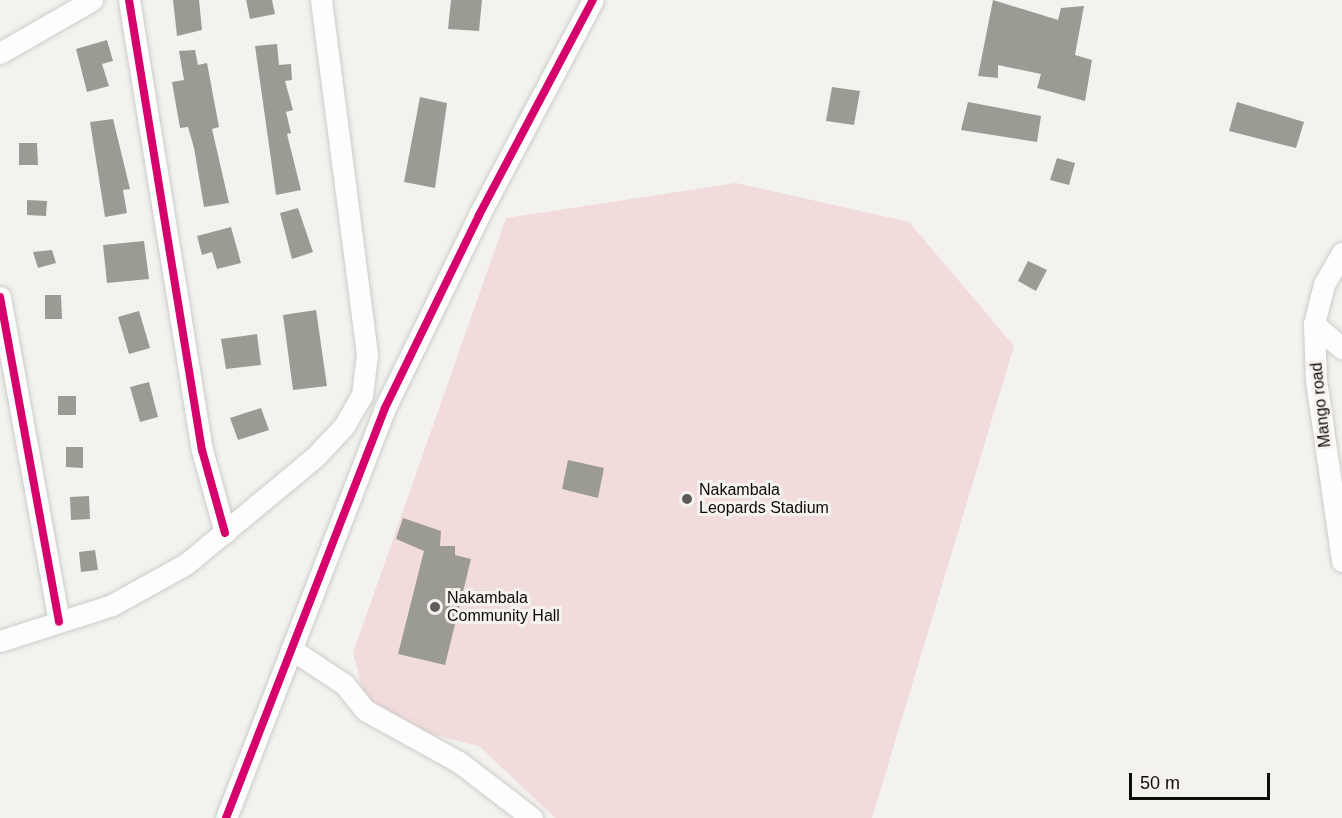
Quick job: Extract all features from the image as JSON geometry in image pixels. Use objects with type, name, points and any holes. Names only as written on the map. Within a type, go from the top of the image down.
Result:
[{"type":"street","points":[[0,53],[92,0]]},
{"type":"street","points":[[129,0],[202,450],[225,533]]},
{"type":"street","points":[[0,641],[59,622],[154,585],[225,533],[315,457],[344,426],[362,395],[367,354],[321,0]]},
{"type":"street","points":[[226,818],[385,408],[479,215],[594,0]]},
{"type":"street","name":"Mango road","points":[[1342,253],[1324,284],[1314,324],[1316,380],[1342,561]]},
{"type":"street","points":[[0,297],[59,622]]},
{"type":"street","points":[[1314,324],[1342,348]]},
{"type":"street","points":[[362,395],[385,408]]},
{"type":"street","points":[[291,649],[344,684],[365,710],[459,762],[532,818]]},
{"type":"shaded area","name":"Nakambala Leopards Stadium","points":[[736,183],[909,222],[1014,346],[872,818],[555,818],[479,746],[425,733],[365,699],[353,653],[506,218]]},
{"type":"building","points":[[173,0],[199,0],[202,30],[177,36]]},
{"type":"building","points":[[246,0],[272,0],[275,14],[250,19]]},
{"type":"building","points":[[451,0],[482,0],[479,31],[448,29]]},
{"type":"building","points":[[993,0],[1058,20],[1061,8],[1084,6],[1075,55],[1092,60],[1085,101],[1037,88],[1041,74],[998,65],[998,78],[978,76]]},
{"type":"building","points":[[107,40],[113,61],[102,64],[109,86],[87,92],[76,49]]},
{"type":"building","points":[[277,44],[279,65],[291,64],[292,80],[285,81],[293,110],[286,112],[291,133],[287,134],[301,190],[276,195],[255,46]]},
{"type":"building","points":[[195,50],[198,65],[207,63],[219,127],[212,129],[229,203],[204,207],[194,148],[188,127],[180,128],[172,82],[184,80],[179,51]]},
{"type":"building","points":[[832,87],[860,91],[854,125],[826,121]]},
{"type":"building","points":[[420,97],[447,103],[435,188],[404,182]]},
{"type":"building","points":[[968,102],[1041,116],[1037,142],[961,130]]},
{"type":"building","points":[[1237,102],[1304,122],[1296,148],[1229,131]]},
{"type":"building","points":[[113,119],[130,189],[123,190],[127,213],[105,217],[90,122]]},
{"type":"building","points":[[19,143],[37,143],[38,165],[19,165]]},
{"type":"building","points":[[1057,158],[1075,163],[1069,185],[1050,180]]},
{"type":"building","points":[[27,200],[47,201],[46,216],[27,215]]},
{"type":"building","points":[[298,208],[313,252],[292,259],[280,213]]},
{"type":"building","points":[[231,227],[241,263],[217,269],[212,252],[202,255],[197,236]]},
{"type":"building","points":[[144,241],[149,279],[107,283],[103,245]]},
{"type":"building","points":[[52,250],[56,263],[38,268],[33,252]]},
{"type":"building","points":[[1028,261],[1047,270],[1036,291],[1018,281]]},
{"type":"building","points":[[45,295],[61,295],[62,319],[45,319]]},
{"type":"building","points":[[316,310],[327,386],[293,390],[283,315]]},
{"type":"building","points":[[139,311],[150,348],[129,354],[118,317]]},
{"type":"building","points":[[257,334],[261,365],[226,369],[221,339]]},
{"type":"building","points":[[149,382],[158,417],[140,422],[130,387]]},
{"type":"building","points":[[58,396],[76,396],[76,415],[58,415]]},
{"type":"building","points":[[261,408],[269,430],[238,440],[230,418]]},
{"type":"building","points":[[66,447],[83,447],[83,468],[66,467]]},
{"type":"building","points":[[568,460],[604,468],[598,498],[562,489]]},
{"type":"building","points":[[89,496],[90,519],[71,520],[70,497]]},
{"type":"building","name":"Nakambala Community Hall","points":[[403,518],[441,531],[440,546],[455,546],[455,555],[471,559],[445,665],[398,654],[424,551],[396,539]]},
{"type":"building","points":[[95,550],[98,570],[81,572],[79,552]]},
{"type":"cycle path","points":[[129,0],[202,450],[225,533]]},
{"type":"cycle path","points":[[226,818],[385,408],[479,215],[593,0]]},
{"type":"cycle path","points":[[0,297],[59,622]]},
{"type":"place","name":"Nakambala Leopards Stadium","points":[[687,499]]},
{"type":"place","name":"Nakambala Community Hall","points":[[435,607]]}]
